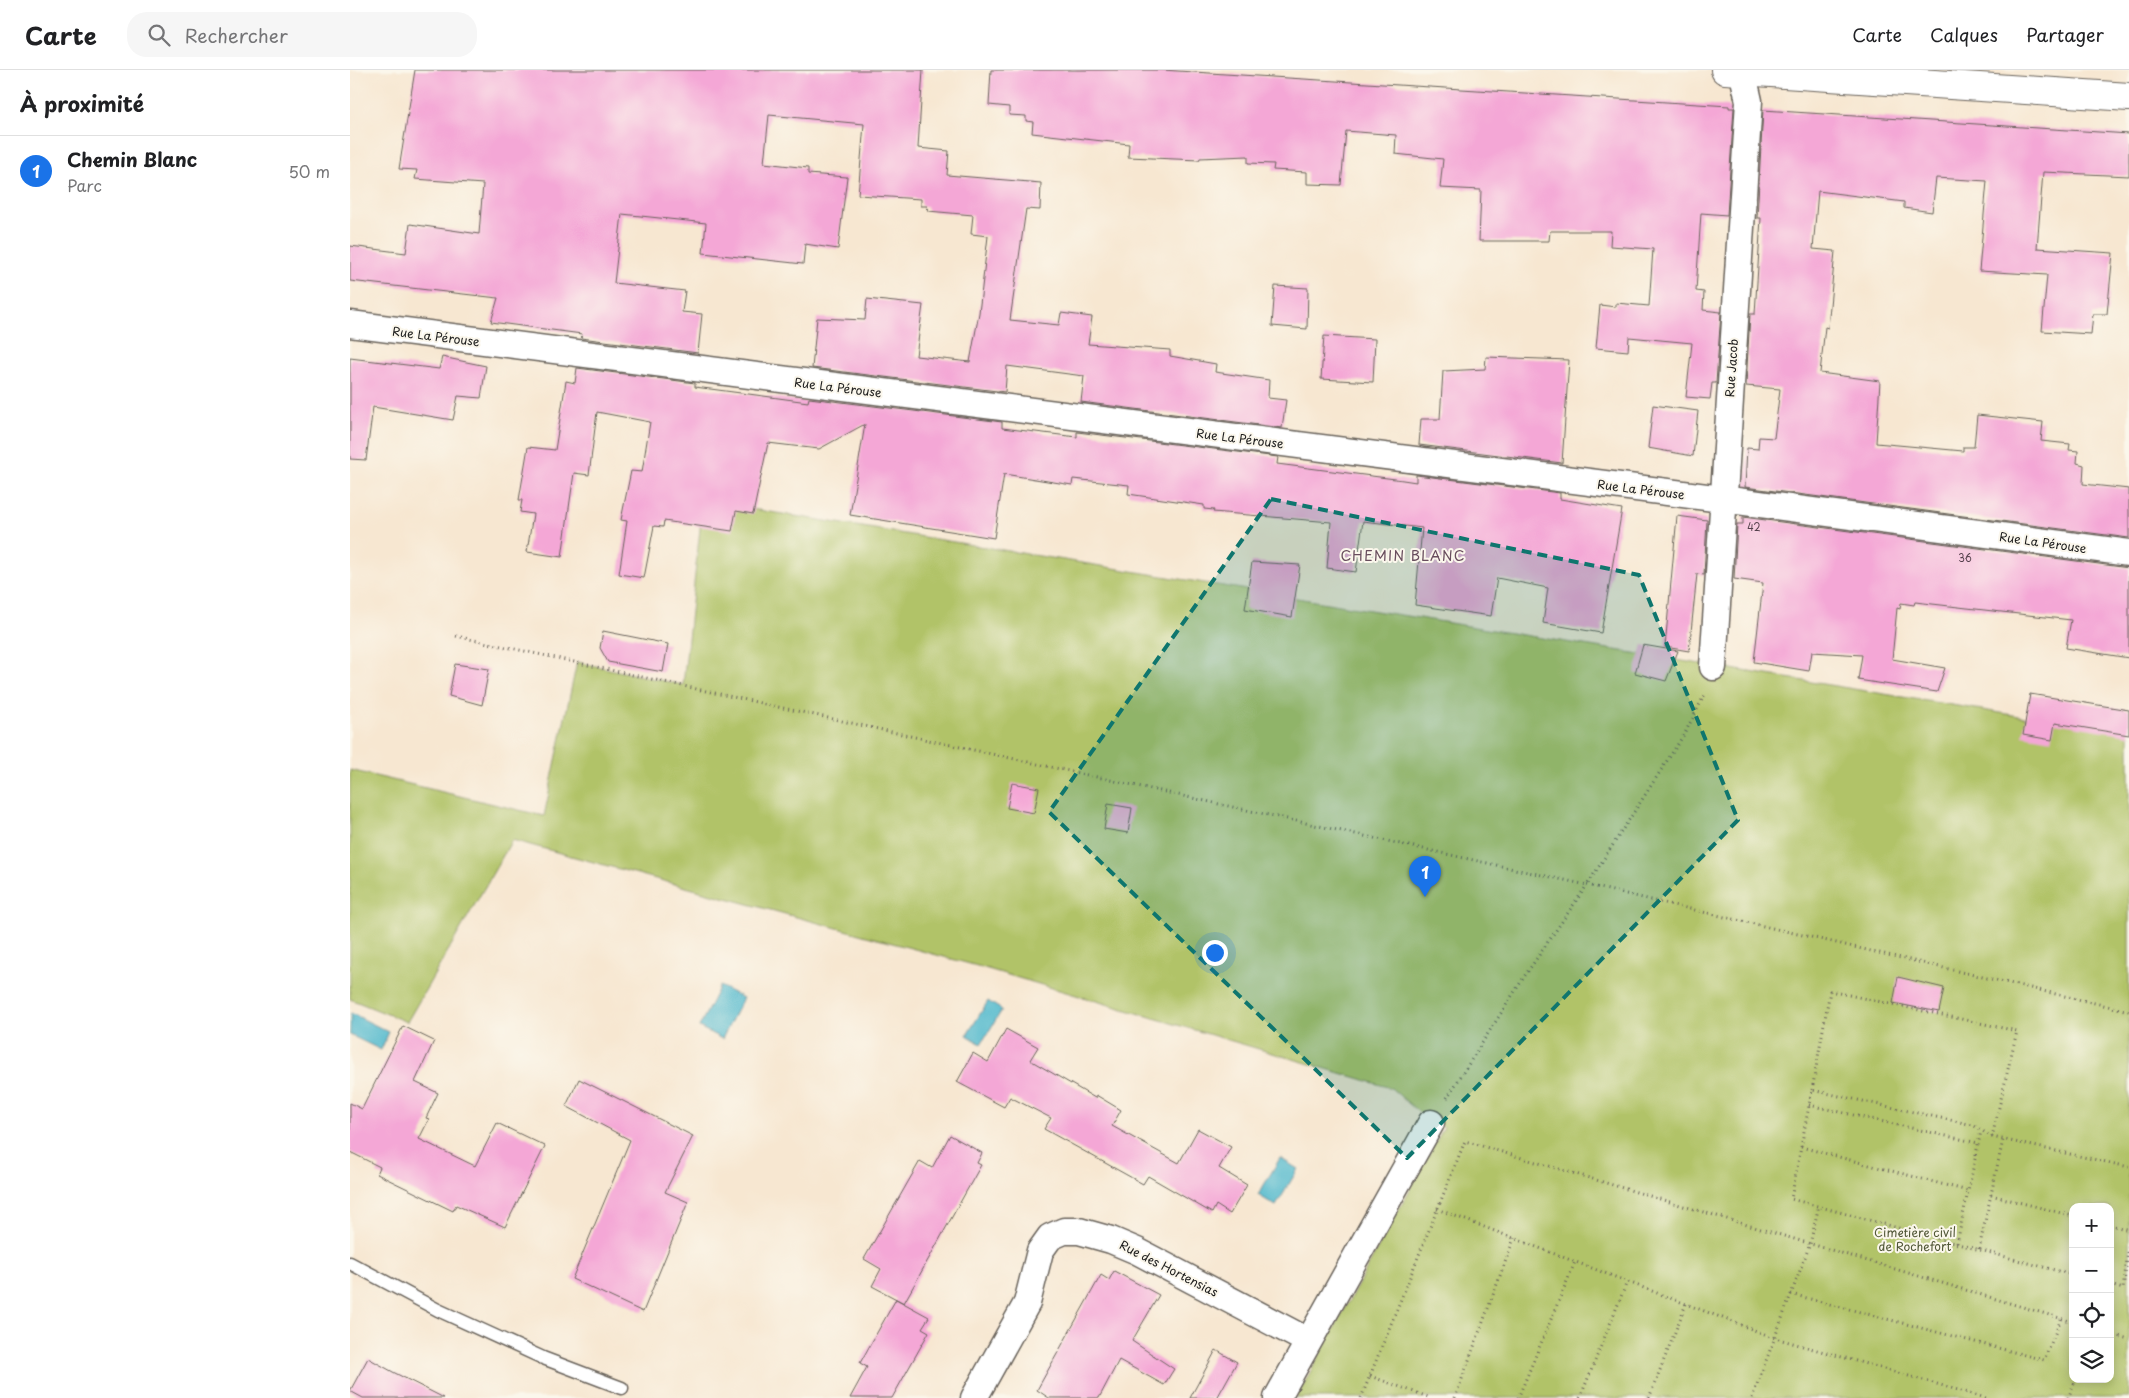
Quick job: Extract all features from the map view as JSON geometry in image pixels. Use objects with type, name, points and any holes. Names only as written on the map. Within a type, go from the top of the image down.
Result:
[{"type":"street","points":[[1736,70],[2129,97]]},
{"type":"street","name":"Rue Jacob","points":[[1712,666],[1749,102],[1736,70]]},
{"type":"street","name":"Rue La Pérouse","points":[[350,324],[1722,499],[2129,553]]},
{"type":"street","points":[[1277,1398],[1431,1123]]},
{"type":"street","name":"Rue des Hortensias","points":[[974,1398],[1027,1303],[1040,1251],[1050,1237],[1064,1231],[1078,1231],[1103,1237],[1137,1250],[1308,1341]]},
{"type":"lane","points":[[350,1263],[438,1310],[516,1346],[622,1388]]},
{"type":"path","points":[[456,636],[1587,885],[2129,1011]]},
{"type":"path","points":[[1431,1123],[1524,977],[1587,885],[1685,733],[1702,702],[1712,666]]},
{"type":"path","points":[[1992,1137],[2016,1031],[1830,991],[1791,1199],[2069,1274]]},
{"type":"path","points":[[1812,1090],[1973,1125],[1992,1137],[2003,1140],[2129,1167]]},
{"type":"path","points":[[1809,1105],[1978,1143]]},
{"type":"path","points":[[1957,1243],[1981,1131]]},
{"type":"path","points":[[1979,1250],[2003,1140]]},
{"type":"path","points":[[1361,1398],[1465,1141],[2069,1321]]},
{"type":"path","points":[[1800,1147],[1968,1191]]},
{"type":"path","points":[[1991,1195],[2069,1215]]},
{"type":"path","points":[[1752,1398],[1810,1244],[1819,1205]]},
{"type":"path","points":[[1437,1209],[1774,1338],[1986,1398]]},
{"type":"path","points":[[2114,1226],[2129,1230]]},
{"type":"path","points":[[1455,1398],[1514,1238]]},
{"type":"path","points":[[2114,1287],[2123,1289],[2129,1245]]},
{"type":"path","points":[[1518,1398],[1575,1262]]},
{"type":"path","points":[[1580,1398],[1628,1282]]},
{"type":"path","points":[[1791,1294],[2044,1360],[2061,1319]]},
{"type":"path","points":[[1649,1398],[1686,1304]]},
{"type":"path","points":[[2114,1335],[2129,1339]]},
{"type":"path","points":[[1370,1376],[1431,1398]]},
{"type":"path","points":[[2068,1398],[2074,1383]]},
{"type":"highlighted area","points":[[1271,499],[1639,575],[1738,820],[1407,1158],[1049,812]]},
{"type":"green space","name":"Cimetière civil de Rochefort","points":[[703,501],[2129,734],[2129,1398],[1296,1398],[1444,1127],[1431,1123],[1391,1088],[981,967],[512,840],[407,1022],[350,999],[350,770],[544,816],[577,662],[683,685]]},
{"type":"water","points":[[720,986],[743,998],[722,1039],[699,1027]]},
{"type":"water","points":[[988,1001],[1002,1010],[981,1044],[967,1035]]},
{"type":"water","points":[[351,1013],[389,1032],[381,1050],[350,1035]]},
{"type":"water","points":[[1280,1158],[1298,1169],[1276,1206],[1258,1195]]},
{"type":"building","points":[[415,70],[923,70],[918,148],[949,151],[947,175],[1041,183],[1040,210],[1026,209],[1010,320],[1059,325],[1061,313],[1092,317],[1088,344],[1170,350],[1170,356],[1216,364],[1215,372],[1269,380],[1268,398],[1286,400],[1282,428],[1081,402],[1084,376],[1007,366],[1005,392],[812,368],[817,318],[865,320],[867,299],[923,305],[916,356],[970,362],[979,313],[988,236],[971,234],[973,215],[928,211],[927,206],[921,206],[921,199],[858,195],[864,124],[769,115],[764,163],[808,168],[808,174],[847,177],[838,249],[805,244],[803,264],[703,253],[706,223],[622,214],[614,283],[685,291],[682,312],[702,314],[698,353],[581,338],[582,334],[491,322],[498,298],[350,281],[350,246],[406,253],[410,224],[479,234],[483,184],[415,179],[417,170],[399,169]]},
{"type":"building","points":[[991,70],[1162,70],[1729,106],[1729,108],[1734,108],[1727,215],[1701,213],[1696,291],[1704,292],[1703,310],[1721,312],[1716,383],[1712,383],[1710,399],[1686,397],[1692,343],[1629,337],[1628,351],[1596,348],[1600,305],[1616,307],[1616,303],[1649,306],[1653,249],[1610,246],[1611,231],[1550,231],[1549,241],[1479,241],[1481,190],[1440,188],[1443,159],[1395,154],[1396,135],[1346,131],[1341,185],[1307,184],[1307,172],[1273,170],[1274,164],[1248,163],[1248,156],[1200,158],[1199,160],[1128,157],[1129,144],[1032,133],[1033,122],[1026,121],[1026,116],[1009,115],[1009,107],[989,105]]},
{"type":"building","points":[[1763,110],[2129,134],[2129,176],[2043,172],[2037,248],[2113,253],[2107,314],[2093,314],[2091,334],[2042,331],[2047,275],[1979,271],[1987,181],[1936,178],[1932,212],[1904,208],[1904,202],[1818,191],[1813,249],[1835,251],[1828,328],[1825,327],[1820,373],[1880,381],[1876,443],[1963,451],[1963,447],[1974,447],[1977,415],[2043,422],[2041,441],[2070,444],[2069,450],[2078,451],[2077,463],[2084,465],[2083,484],[2129,489],[2129,538],[1745,487],[1747,448],[1758,449],[1759,437],[1774,438],[1780,389],[1746,386],[1750,314],[1755,314],[1761,218],[1757,218]]},
{"type":"building","points":[[1275,286],[1308,288],[1307,329],[1272,326]]},
{"type":"building","points":[[1324,336],[1375,339],[1373,382],[1321,379]]},
{"type":"building","points":[[442,357],[486,366],[481,398],[458,396],[453,420],[373,407],[366,460],[350,459],[350,358],[439,369]]},
{"type":"building","points":[[1486,357],[1569,360],[1562,463],[1419,445],[1421,419],[1440,419],[1443,371],[1485,369]]},
{"type":"building","points":[[577,368],[695,383],[695,387],[808,402],[809,398],[1002,422],[1002,428],[1077,437],[1077,432],[1278,457],[1277,464],[1416,482],[1416,475],[1560,493],[1560,499],[1622,509],[1601,633],[1543,623],[1548,588],[1497,578],[1491,616],[1415,605],[1422,528],[1363,521],[1356,572],[1327,568],[1331,522],[1213,512],[1214,510],[1204,509],[1204,505],[1128,494],[1129,485],[1073,479],[1072,485],[1004,474],[994,538],[850,515],[865,424],[819,449],[768,443],[753,514],[736,511],[732,531],[664,521],[663,527],[654,526],[644,578],[619,574],[627,521],[621,520],[631,471],[642,472],[650,422],[597,412],[589,475],[574,473],[562,557],[527,552],[533,514],[520,512],[522,500],[519,500],[528,447],[555,450],[566,381],[575,383]]},
{"type":"building","points":[[1653,405],[1698,411],[1693,456],[1648,448]]},
{"type":"building","points":[[1677,516],[1707,520],[1704,575],[1697,574],[1689,651],[1665,647]]},
{"type":"building","points":[[1743,517],[2129,568],[2129,658],[2066,648],[2071,620],[1915,602],[1914,605],[1901,603],[1900,609],[1897,608],[1892,659],[1945,668],[1937,692],[1858,680],[1862,655],[1812,652],[1809,671],[1754,662],[1763,583],[1734,579],[1737,524],[1743,524]]},
{"type":"building","points":[[1252,562],[1300,565],[1292,617],[1245,609]]},
{"type":"building","points":[[603,631],[668,644],[663,672],[608,662],[600,648]]},
{"type":"building","points":[[1643,645],[1678,651],[1666,681],[1635,673]]},
{"type":"building","points":[[455,664],[489,669],[482,705],[449,696]]},
{"type":"building","points":[[2030,694],[2129,710],[2129,735],[2055,723],[2052,740],[2023,735]]},
{"type":"building","points":[[1012,783],[1039,788],[1034,813],[1007,808]]},
{"type":"building","points":[[1108,804],[1132,808],[1128,833],[1104,829]]},
{"type":"building","points":[[1898,977],[1944,988],[1939,1012],[1893,1003]]},
{"type":"building","points":[[403,1026],[434,1041],[415,1082],[438,1093],[426,1118],[429,1119],[419,1139],[475,1166],[497,1123],[545,1146],[505,1227],[456,1205],[453,1211],[377,1174],[380,1167],[350,1152],[350,1103],[362,1109]]},
{"type":"building","points":[[1006,1029],[1038,1047],[1030,1060],[1095,1098],[1096,1095],[1121,1110],[1112,1126],[1179,1163],[1198,1129],[1231,1147],[1219,1168],[1247,1185],[1230,1214],[1216,1205],[1212,1213],[1148,1176],[1143,1184],[1044,1129],[1051,1118],[1010,1097],[1004,1107],[957,1082],[973,1053],[988,1062]]},
{"type":"building","points":[[579,1079],[693,1136],[665,1192],[688,1202],[643,1312],[572,1279],[630,1140],[566,1106]]},
{"type":"building","points":[[950,1135],[982,1153],[977,1163],[981,1165],[904,1303],[872,1286],[881,1269],[864,1259],[920,1161],[932,1168]]},
{"type":"building","points":[[1114,1271],[1159,1295],[1132,1341],[1174,1369],[1164,1385],[1119,1360],[1099,1398],[1049,1398],[1037,1390],[1101,1275],[1109,1280]]},
{"type":"building","points":[[896,1299],[929,1317],[922,1328],[929,1332],[892,1398],[850,1398],[867,1367],[860,1363]]},
{"type":"building","points":[[1216,1350],[1237,1362],[1217,1398],[1190,1398]]},
{"type":"building","points":[[368,1358],[444,1398],[363,1398],[350,1391]]},
{"type":"place","name":"Chemin Blanc","points":[[1425,897]]},
{"type":"district","name":"CHEMIN BLANC","points":[[1403,555]]}]
